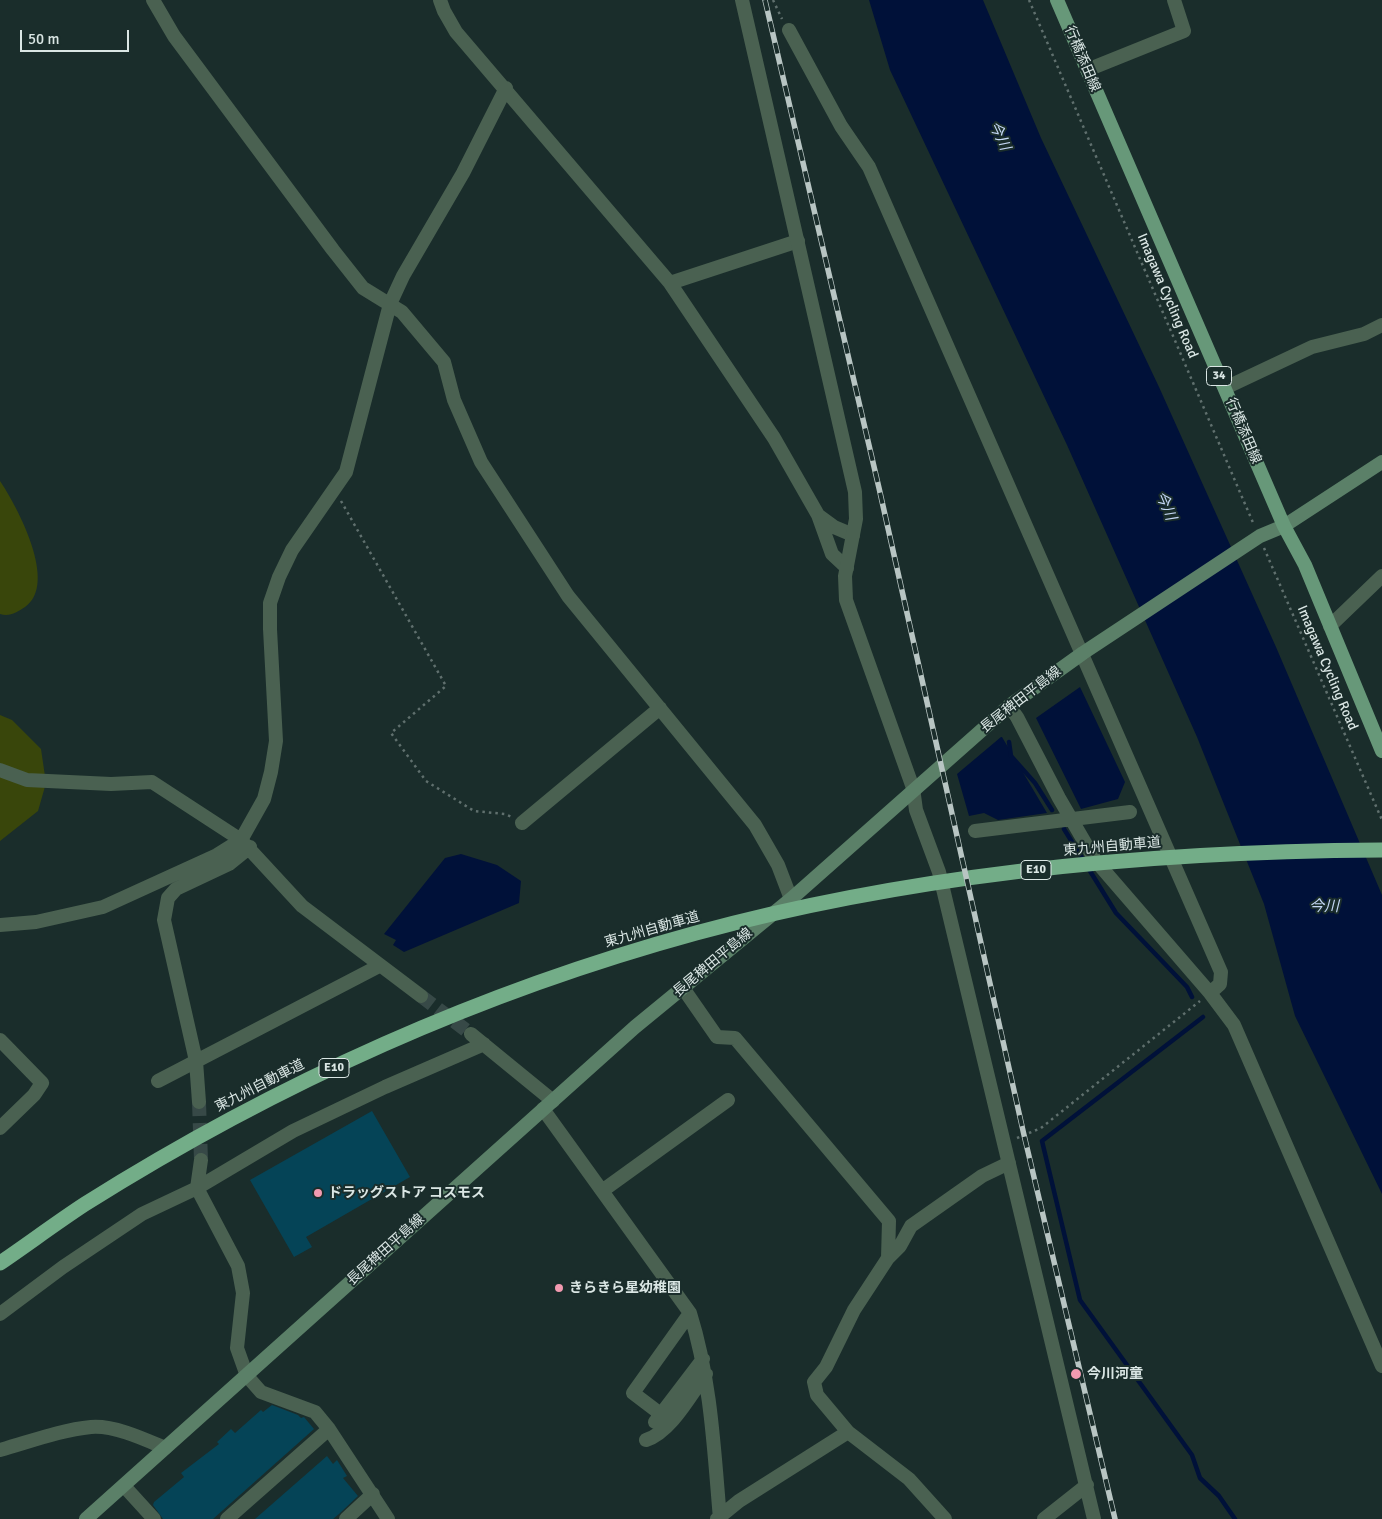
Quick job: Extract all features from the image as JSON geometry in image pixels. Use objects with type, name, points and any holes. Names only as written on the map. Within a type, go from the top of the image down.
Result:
[{"type":"highway","name":"東九州自動車道","points":[[0,1263],[82,1206],[170,1152],[286,1090],[423,1027],[566,972],[696,933],[797,909],[892,891],[1046,869],[1229,854],[1382,850]]},
{"type":"main road","name":"行橋添田線","points":[[1057,0],[1284,526],[1305,565],[1382,751]]},
{"type":"main road","name":"長尾稗田平島線","points":[[86,1519],[635,1027],[791,899],[914,788],[1009,706],[1087,650],[1260,536],[1284,526],[1382,462]]},
{"type":"street","points":[[153,0],[174,36],[332,250],[363,288],[402,312],[444,362],[454,400],[481,462],[568,596],[755,825],[778,865],[791,899]]},
{"type":"street","points":[[440,0],[456,32],[506,88],[670,283],[774,438],[818,515],[832,554],[847,568]]},
{"type":"street","points":[[742,0],[855,492],[856,519],[847,568],[846,600],[914,788],[916,810],[939,872],[1094,1519]]},
{"type":"street","points":[[1087,70],[1184,31],[1174,0]]},
{"type":"street","points":[[790,30],[841,126],[869,167],[1087,650],[1221,972],[1220,984],[1210,993]]},
{"type":"street","points":[[199,1102],[196,1061],[164,920],[168,898],[176,889],[229,864],[246,844],[264,799],[276,741],[270,657],[270,603],[279,577],[292,550],[346,472],[390,304],[403,276],[463,173],[506,88]]},
{"type":"street","points":[[670,283],[798,241]]},
{"type":"street","points":[[1225,388],[1312,347],[1364,334],[1382,325]]},
{"type":"street","points":[[818,515],[834,527],[853,536]]},
{"type":"street","points":[[1330,626],[1382,576]]},
{"type":"street","points":[[1009,706],[1095,860],[1210,993],[1234,1025],[1382,1366]]},
{"type":"street","points":[[522,823],[660,708]]},
{"type":"street","points":[[0,770],[27,780],[111,784],[152,782],[246,844],[302,906],[421,996]]},
{"type":"street","points":[[975,831],[1130,812]]},
{"type":"street","points":[[0,925],[72,916],[102,907],[217,855],[246,844]]},
{"type":"street","points":[[158,1081],[379,966]]},
{"type":"street","points":[[683,988],[717,1037],[735,1038],[888,1220],[888,1258]]},
{"type":"street","points":[[471,1034],[548,1105],[602,1191],[690,1313],[706,1374],[719,1518]]},
{"type":"street","points":[[0,1040],[42,1083],[34,1095],[0,1128]]},
{"type":"street","points":[[0,1314],[63,1267],[142,1214],[197,1188],[293,1132],[385,1087],[484,1044]]},
{"type":"street","points":[[602,1191],[728,1100]]},
{"type":"street","points":[[201,1160],[197,1188],[238,1266],[243,1293],[237,1348],[247,1376],[262,1392],[315,1412],[329,1429],[388,1519]]},
{"type":"street","points":[[945,1519],[909,1479],[848,1432],[817,1395],[814,1382],[826,1367],[854,1310],[888,1258],[900,1246],[911,1226],[982,1176],[1009,1163]]},
{"type":"street","points":[[690,1313],[633,1393],[659,1418],[703,1359]]},
{"type":"street","points":[[646,1440],[656,1437],[666,1429],[706,1374]]},
{"type":"street","points":[[0,1450],[53,1435],[92,1427],[135,1435],[165,1448]]},
{"type":"street","points":[[227,1519],[329,1429]]},
{"type":"street","points":[[719,1518],[740,1500],[848,1432]]},
{"type":"street","points":[[1044,1519],[1086,1485]]},
{"type":"street","points":[[124,1486],[154,1519]]},
{"type":"street","points":[[346,1519],[373,1494]]},
{"type":"path","points":[[773,0],[790,30]]},
{"type":"path","name":"Imagawa Cycling Road","points":[[1029,0],[1382,820]]},
{"type":"path","points":[[334,489],[446,686],[392,733],[426,781],[474,812],[506,814],[522,823]]},
{"type":"path","points":[[1004,1142],[1041,1128],[1210,993]]},
{"type":"green space","points":[[0,481],[16,508],[32,545],[37,564],[38,581],[34,596],[25,607],[13,614],[7,615],[0,614]]},
{"type":"green space","points":[[0,715],[12,720],[41,749],[46,783],[38,811],[0,841]]},
{"type":"water","name":"今川","points":[[869,0],[983,0],[1041,138],[1159,387],[1276,647],[1382,895],[1382,1194],[1295,1016],[1264,904],[1197,737],[1067,445],[890,70]]},
{"type":"water","points":[[1080,687],[1125,782],[1118,799],[1081,809],[1036,718]]},
{"type":"water","points":[[1001,737],[1047,813],[998,820],[984,813],[969,816],[957,774]]},
{"type":"water","points":[[461,854],[497,865],[521,881],[519,903],[404,952],[393,945],[396,940],[384,934],[445,858]]},
{"type":"building","points":[[372,1111],[410,1177],[306,1237],[312,1247],[294,1257],[250,1180]]},
{"type":"building","points":[[272,1405],[298,1415],[301,1418],[304,1417],[314,1429],[213,1519],[163,1519],[153,1505],[154,1502],[184,1477],[181,1473],[219,1444],[217,1442],[231,1429],[235,1433],[261,1410],[263,1412]]},
{"type":"building","points":[[327,1456],[333,1464],[337,1460],[347,1476],[343,1478],[358,1496],[339,1514],[333,1519],[255,1519]]},
{"type":"waterway","points":[[1009,742],[1011,756],[1035,783],[1052,810]]},
{"type":"waterway","points":[[1064,829],[1116,913],[1187,987],[1192,997]]},
{"type":"waterway","points":[[1203,1017],[1042,1141],[1080,1300],[1192,1455],[1200,1478],[1219,1496],[1235,1519]]},
{"type":"tunnel","points":[[421,996],[471,1034]]},
{"type":"tunnel","points":[[199,1102],[201,1160]]},
{"type":"railway","points":[[765,0],[879,488],[1024,1135],[1115,1519]]},
{"type":"place","name":"ドラッグストア コスモス","points":[[318,1193]]},
{"type":"place","name":"きらきら星幼稚園","points":[[559,1288]]},
{"type":"place","name":"今川河童","points":[[1076,1374]]}]
